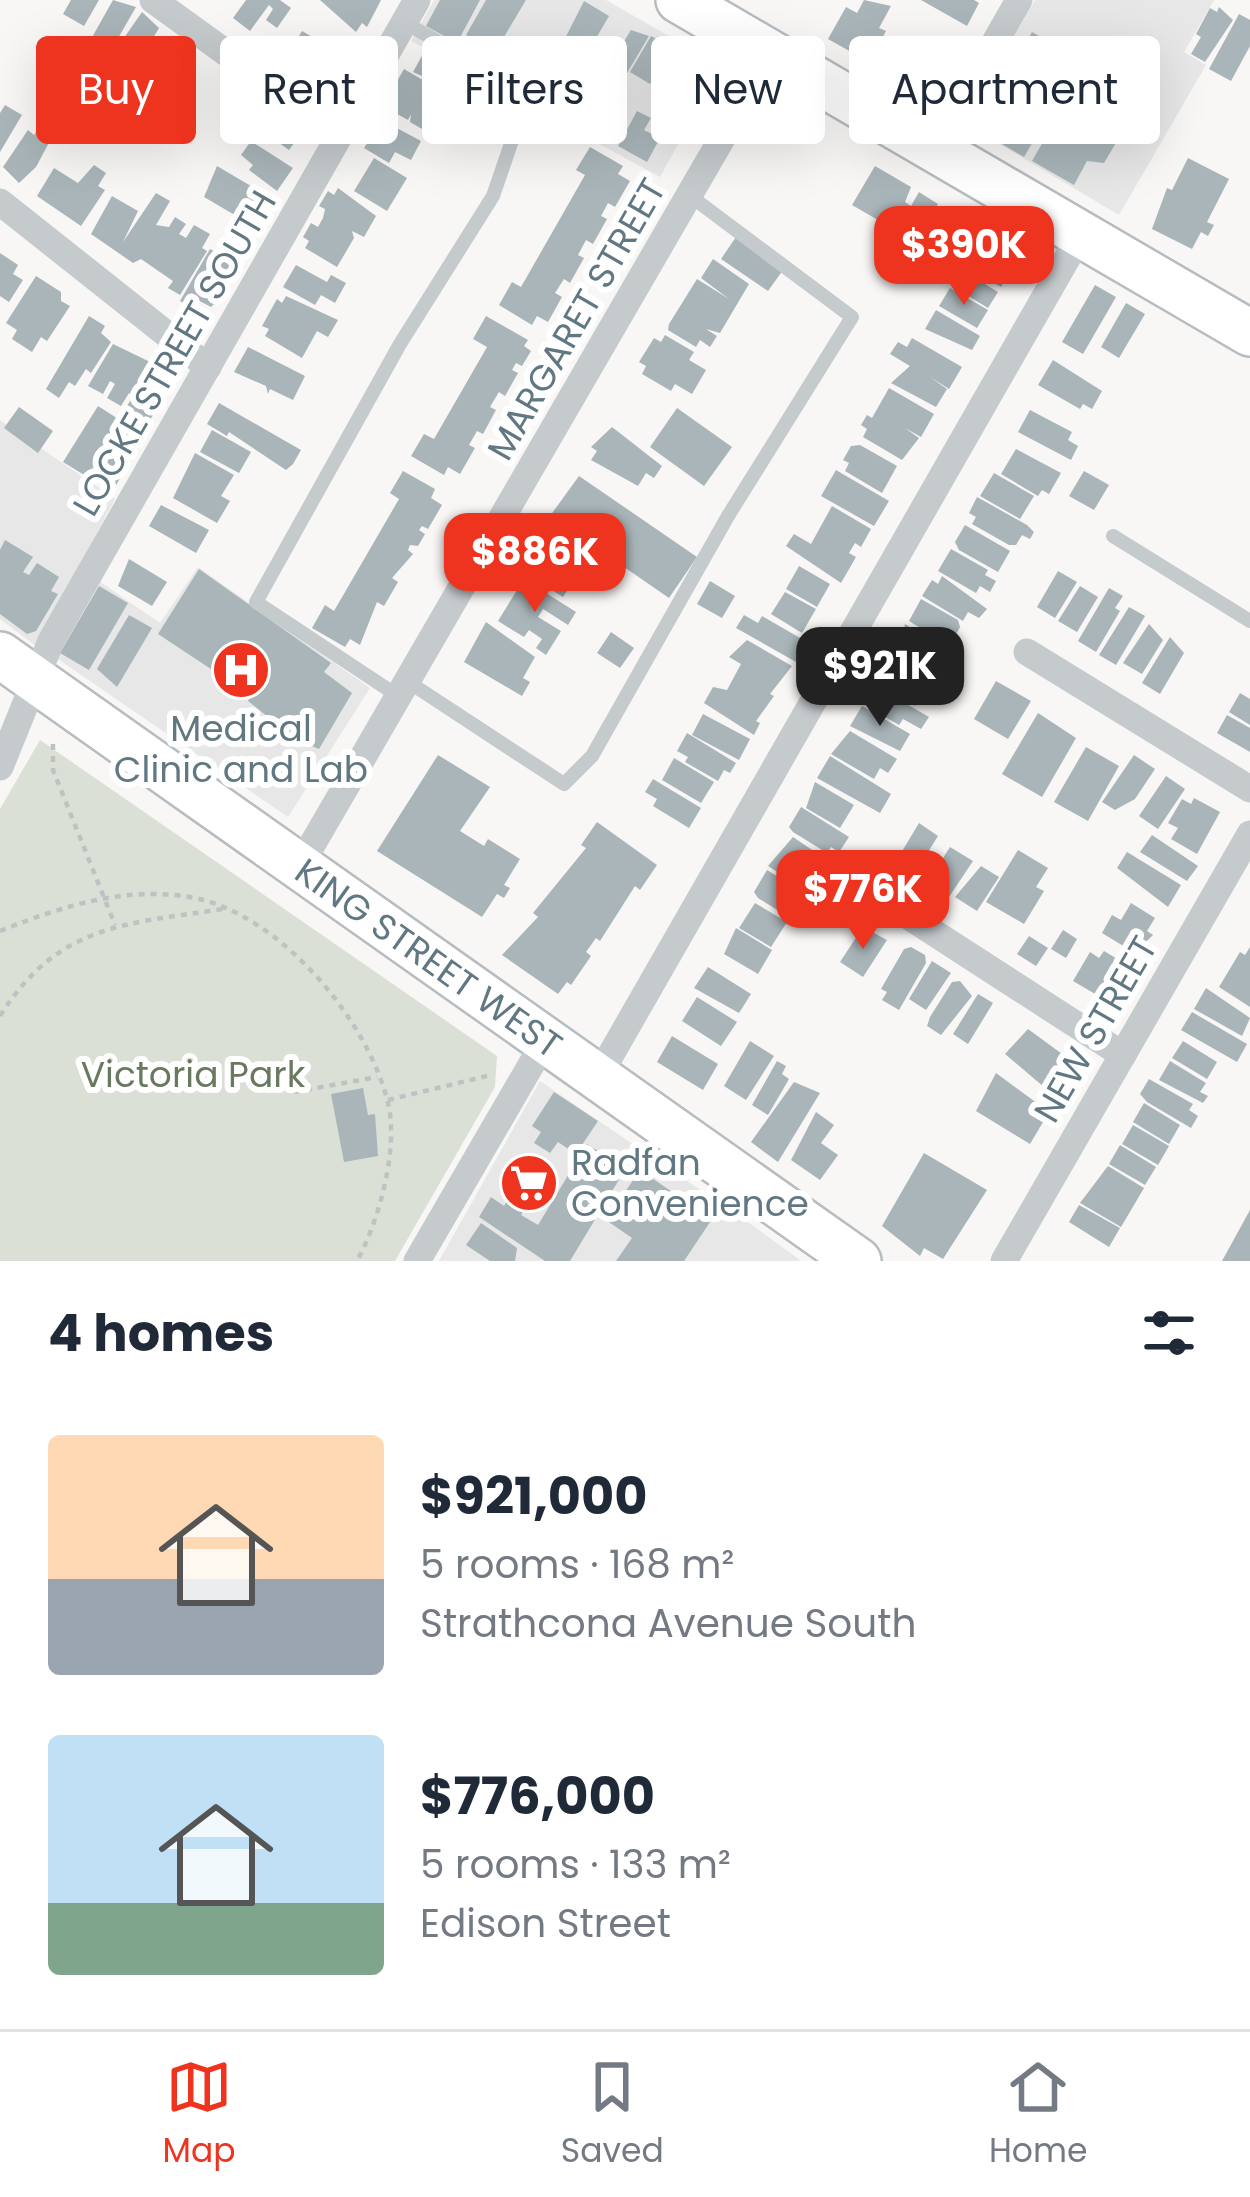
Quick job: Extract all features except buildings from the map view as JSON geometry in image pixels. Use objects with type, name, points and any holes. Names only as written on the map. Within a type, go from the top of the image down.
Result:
[{"type":"main road","points":[[679,0],[740,36]]},
{"type":"main road","points":[[825,85],[1250,333]]},
{"type":"main road","name":"KING STREET WEST","points":[[0,655],[858,1261]]},
{"type":"street","points":[[153,0],[220,48]]},
{"type":"street","points":[[935,147],[1019,0]]},
{"type":"street","name":"LOCKE STREET SOUTH","points":[[0,767],[38,683],[51,641],[335,144]]},
{"type":"street","name":"MARGARET STREET","points":[[298,869],[719,144]]},
{"type":"street","points":[[0,202],[208,367]]},
{"type":"street","points":[[598,1077],[1081,234]]},
{"type":"street","points":[[1027,652],[1250,789]]},
{"type":"street","name":"NEW STREET","points":[[1004,1261],[1250,834]]},
{"type":"street","points":[[887,903],[1123,1054]]},
{"type":"street","points":[[417,1261],[545,1041]]},
{"type":"lane","points":[[411,11],[529,94],[493,196],[400,344],[256,602],[564,784],[592,756],[728,516],[852,317],[689,195]]},
{"type":"lane","points":[[1113,536],[1250,621]]},
{"type":"path","points":[[53,744],[53,770],[115,925]]},
{"type":"path","points":[[0,931],[104,896],[152,893],[200,899],[254,922],[299,956],[336,999],[388,1100],[388,1169],[357,1261]]},
{"type":"path","points":[[0,1016],[36,968],[72,941],[115,925],[223,909]]},
{"type":"path","points":[[388,1100],[488,1076]]},
{"type":"path","points":[[294,1092],[377,1077]]},
{"type":"shaded area","points":[[434,0],[606,0],[669,36],[651,36],[651,144],[678,144],[660,177],[600,144],[627,144],[627,36],[422,36],[422,47],[411,41]]},
{"type":"shaded area","points":[[1035,0],[1214,0],[1184,52],[1206,65],[1119,215],[999,144],[1160,144],[1160,36],[1014,36]]},
{"type":"shaded area","points":[[0,420],[115,499],[36,646],[0,619]]},
{"type":"shaded area","points":[[198,567],[370,688],[288,817],[52,655],[99,581],[160,623]]},
{"type":"shaded area","points":[[540,1081],[752,1225],[801,1261],[439,1261]]},
{"type":"green space","name":"Victoria Park","points":[[40,740],[497,1056],[495,1087],[395,1261],[0,1261],[0,809]]},
{"type":"place","name":"Medical Clinic and Lab","points":[[241,670]]},
{"type":"place","name":"Radfan Convenience","points":[[529,1183]]}]
